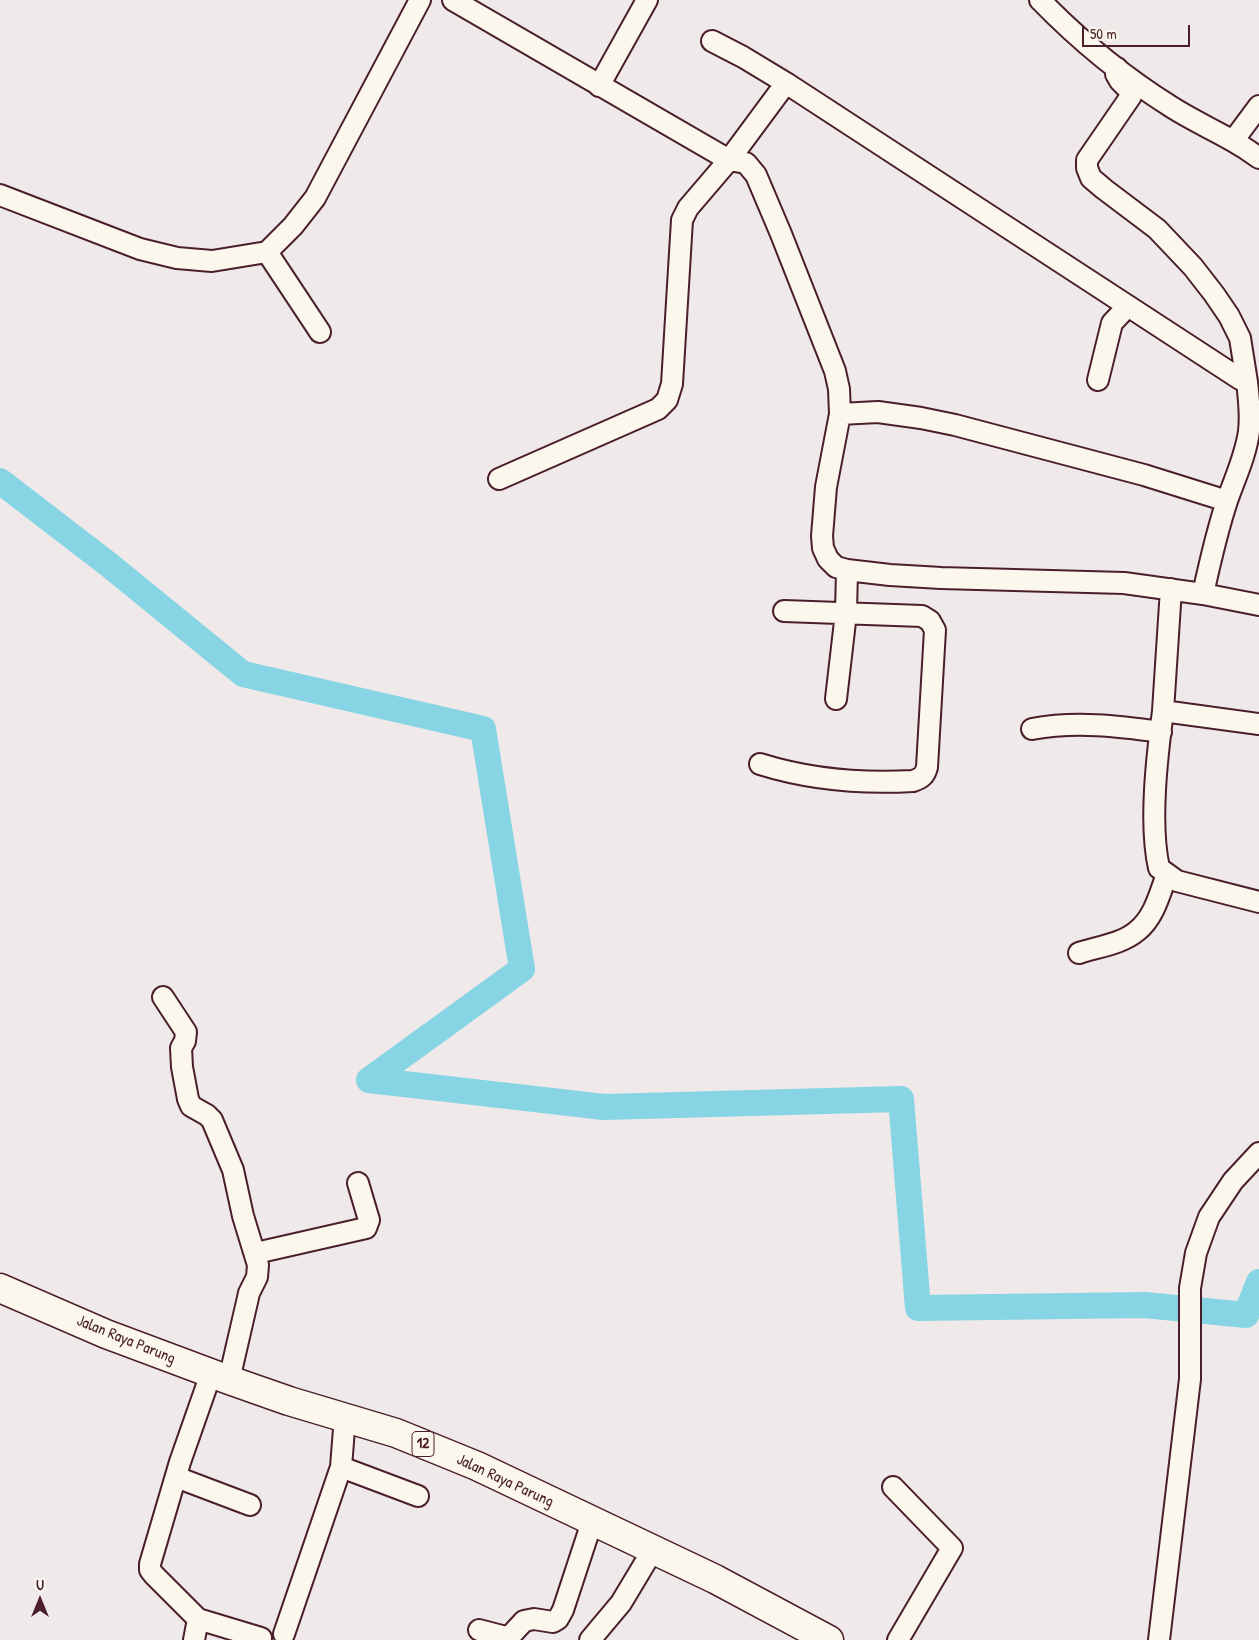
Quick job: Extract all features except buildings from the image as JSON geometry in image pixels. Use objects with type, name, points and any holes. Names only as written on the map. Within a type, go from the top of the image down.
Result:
[{"type":"highway","name":"Jalan Raya Parung","points":[[0,1288],[218,1382],[274,1409],[398,1445],[462,1470],[547,1511],[715,1579],[829,1640]]},
{"type":"highway","name":"Jalan Raya Parung","points":[[0,1302],[99,1343],[218,1382],[396,1433],[477,1466],[799,1640]]},
{"type":"street","points":[[0,195],[140,249],[177,258],[212,261],[267,252],[293,226],[315,198],[420,0]]},
{"type":"street","points":[[453,0],[729,160],[746,162],[756,175],[835,371],[839,389],[840,414],[826,487],[822,536],[823,548],[828,560],[836,567],[890,575],[940,578],[1124,583],[1204,594],[1259,605]]},
{"type":"street","points":[[599,86],[647,0]]},
{"type":"street","points":[[1040,0],[1099,55],[1169,106],[1233,141],[1259,158]]},
{"type":"street","points":[[712,41],[744,57],[786,82],[1247,382]]},
{"type":"street","points":[[1117,68],[1116,74],[1130,92],[1130,96],[1087,160],[1091,178],[1157,229],[1194,267],[1228,316],[1240,338],[1247,382],[1249,434],[1212,554],[1204,594]]},
{"type":"street","points":[[498,479],[658,408],[667,400],[672,384],[682,220],[688,208],[729,160],[786,82]]},
{"type":"street","points":[[1233,141],[1259,106]]},
{"type":"street","points":[[267,252],[320,332]]},
{"type":"street","points":[[1098,380],[1112,323],[1128,306]]},
{"type":"street","points":[[840,414],[888,413],[956,425],[1144,476],[1227,501]]},
{"type":"street","points":[[836,699],[846,613],[847,570]]},
{"type":"street","points":[[1171,589],[1164,711],[1156,796],[1155,850],[1159,868],[1177,881],[1259,902]]},
{"type":"street","points":[[760,764],[808,777],[844,782],[885,783],[920,779],[925,775],[927,767],[935,630],[930,621],[922,616],[784,611]]},
{"type":"street","points":[[1164,711],[1259,724]]},
{"type":"street","points":[[1032,729],[1070,724],[1120,726],[1161,732]]},
{"type":"street","points":[[1079,953],[1120,940],[1136,932],[1147,921],[1167,874]]},
{"type":"street","points":[[162,997],[186,1032],[186,1041],[182,1048],[182,1067],[188,1099],[191,1106],[212,1120],[233,1170],[243,1216],[256,1253],[258,1265],[257,1278],[249,1293],[218,1382],[176,1477],[150,1564],[150,1570],[198,1619],[262,1638]]},
{"type":"street","points":[[1159,1640],[1190,1379],[1190,1288],[1196,1253],[1209,1217],[1233,1181],[1259,1153]]},
{"type":"street","points":[[256,1253],[366,1228],[369,1220],[358,1183]]},
{"type":"street","points":[[284,1634],[341,1466],[344,1429]]},
{"type":"street","points":[[341,1466],[418,1496]]},
{"type":"street","points":[[176,1477],[250,1505]]},
{"type":"street","points":[[893,1487],[952,1548],[898,1640]]},
{"type":"street","points":[[479,1630],[506,1637],[512,1634],[524,1621],[534,1619],[553,1622],[558,1619],[563,1610],[591,1528]]},
{"type":"street","points":[[597,1637],[621,1603],[648,1558]]},
{"type":"street","points":[[194,1640],[198,1619]]},
{"type":"waterway","points":[[0,481],[108,564],[243,674],[483,729],[522,969],[369,1080],[604,1107],[901,1099],[918,1308],[1145,1305],[1246,1315],[1259,1282]]}]
